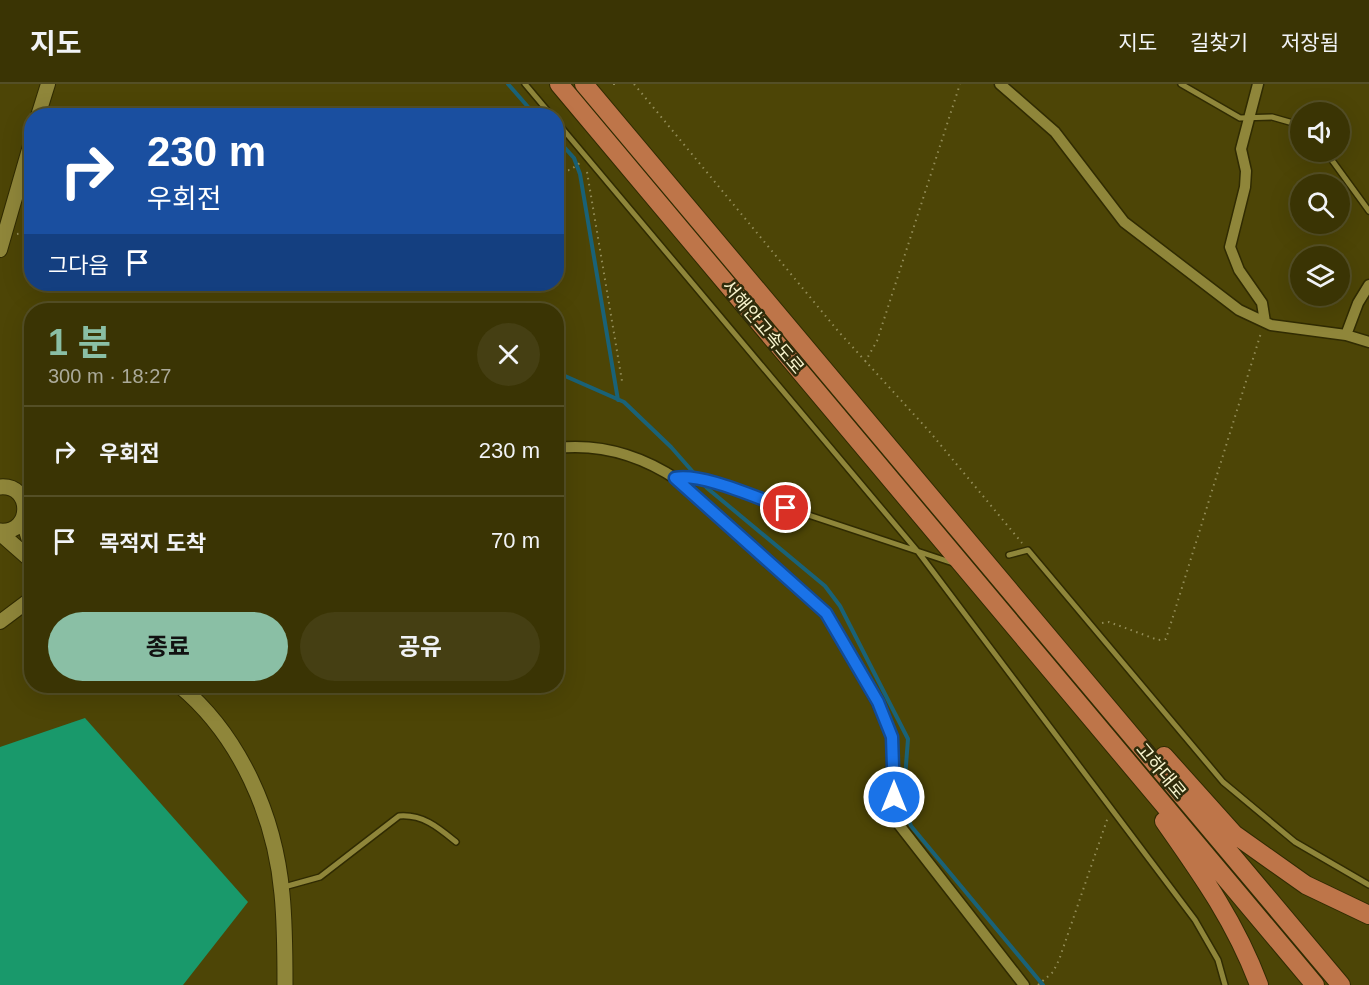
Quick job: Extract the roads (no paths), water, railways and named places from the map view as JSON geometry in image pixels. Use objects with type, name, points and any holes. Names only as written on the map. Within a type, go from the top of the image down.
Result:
[{"type":"highway","name":"서해안고속도로","points":[[560,84],[962,567]]},
{"type":"highway","name":"서해안고속도로","points":[[584,84],[980,556]]},
{"type":"highway","points":[[980,556],[1234,834],[1306,885],[1369,915]]},
{"type":"highway","name":"고하대로","points":[[980,556],[1341,985]]},
{"type":"highway","points":[[962,567],[1180,844],[1217,897],[1242,941],[1259,985]]},
{"type":"highway","name":"고하대로","points":[[962,567],[1316,985]]},
{"type":"main road","points":[[14,491],[24,503]]},
{"type":"main road","points":[[0,532],[12,530],[24,520]]},
{"type":"main road","points":[[0,532],[24,554]]},
{"type":"main road","points":[[187,693],[219,725],[252,781],[273,841],[281,888],[285,985]]},
{"type":"street","points":[[40,108],[48,84]]},
{"type":"street","points":[[1000,84],[1055,132],[1124,222],[1239,310],[1265,322],[1347,335],[1369,342]]},
{"type":"street","points":[[1258,84],[1240,149],[1246,171],[1245,187],[1230,247],[1239,270],[1262,303],[1265,322]]},
{"type":"street","points":[[0,249],[24,166]]},
{"type":"street","points":[[1347,335],[1358,303],[1369,285]]},
{"type":"street","points":[[564,447],[576,446],[610,451],[659,467],[675,478],[826,613],[878,702],[892,737],[893,817],[1024,985]]},
{"type":"street","points":[[0,622],[24,604]]},
{"type":"lane","points":[[525,84],[545,108]]},
{"type":"lane","points":[[1181,84],[1240,118],[1272,117],[1290,122]]},
{"type":"lane","points":[[564,131],[919,553],[1113,810],[1209,942],[1225,985]]},
{"type":"lane","points":[[1333,162],[1369,211]]},
{"type":"lane","points":[[675,478],[685,476],[721,486],[962,567]]},
{"type":"lane","points":[[1009,555],[1028,550],[1223,782],[1295,842],[1369,885]]},
{"type":"lane","points":[[281,888],[320,877],[399,816],[420,818],[456,842]]},
{"type":"waterway","points":[[508,84],[529,108]]},
{"type":"waterway","points":[[564,147],[574,158],[580,174],[618,400]]},
{"type":"waterway","points":[[564,376],[624,402],[671,447],[707,488],[825,586],[840,606],[908,739],[903,804],[911,826],[1043,985]]}]
